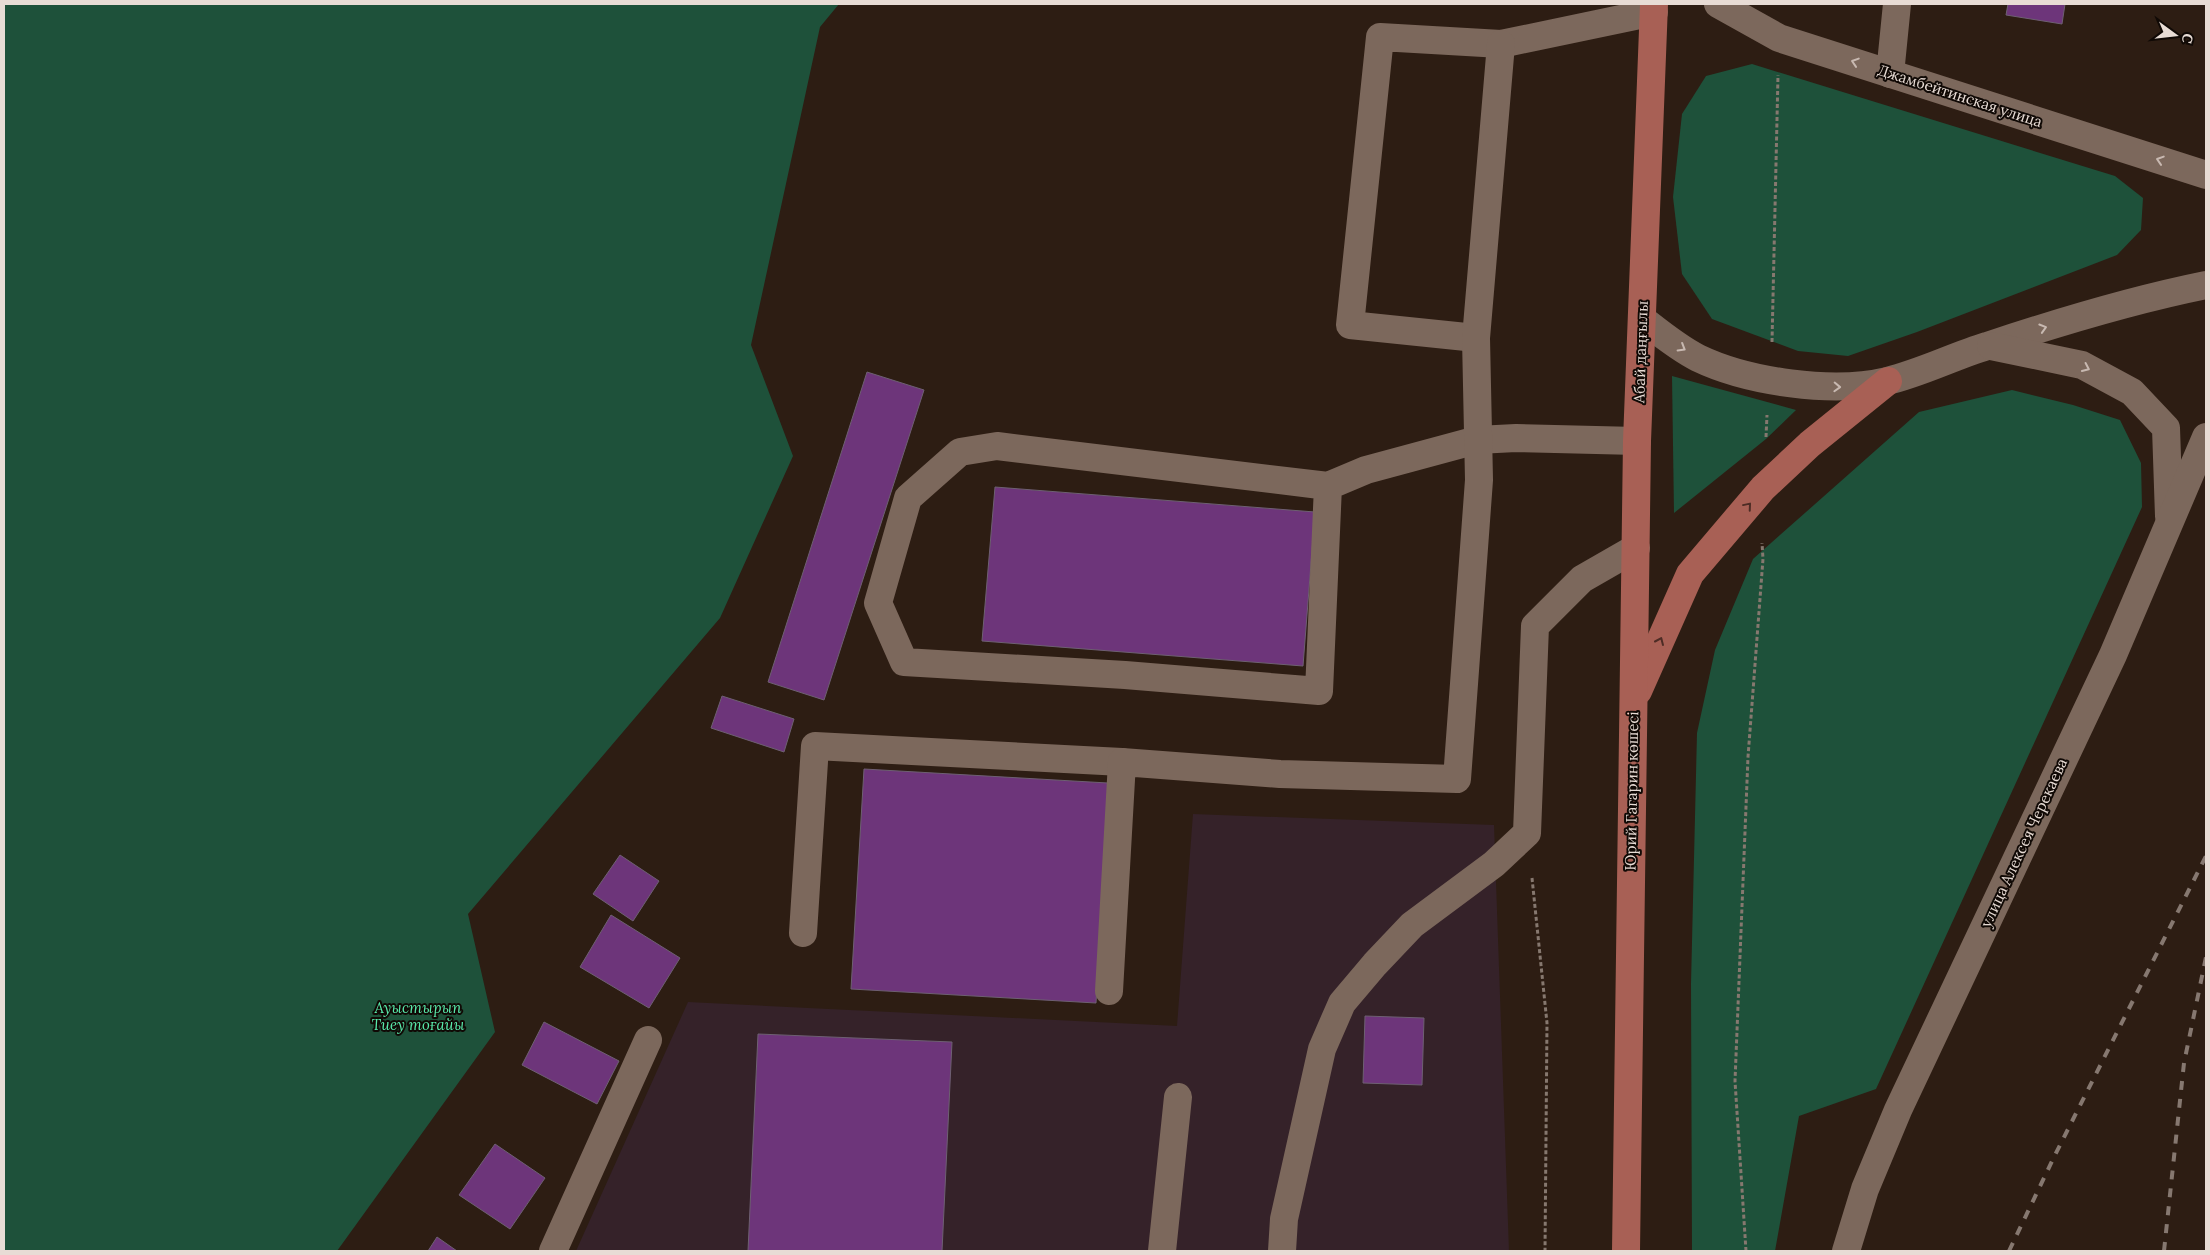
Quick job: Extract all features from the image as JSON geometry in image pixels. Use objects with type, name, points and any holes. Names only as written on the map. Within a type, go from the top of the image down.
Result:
[{"type":"main road","name":"Абай даңғылы","points":[[1633,701],[1637,441],[1654,8]]},
{"type":"main road","points":[[1633,701],[1690,574],[1763,488],[1810,444],[1888,381]]},
{"type":"main road","name":"Юрий Гагарин көшесі","points":[[1626,1251],[1633,701]]},
{"type":"main road","name":"Юрий Гагарин көшесі","points":[[1633,701],[1642,1251]]},
{"type":"street","name":"Джамбейтинская улица","points":[[1718,4],[1779,38],[2206,175]]},
{"type":"street","points":[[1890,74],[1897,4]]},
{"type":"street","points":[[1476,338],[1350,325],[1380,37],[1501,44],[1654,8]]},
{"type":"street","points":[[802,933],[815,746],[1122,762],[1280,774],[1457,780],[1479,480],[1476,338],[1501,44]]},
{"type":"street","points":[[1642,319],[1669,340],[1698,358],[1734,370],[1808,386],[1852,387],[1888,381],[1987,346],[2143,298],[2206,285]]},
{"type":"street","points":[[1987,346],[2082,365],[2132,392],[2166,428],[2169,524]]},
{"type":"street","name":"улица Алексея Черекаева","points":[[1846,1251],[1864,1189],[1898,1110],[2113,655],[2206,437]]},
{"type":"street","points":[[1328,486],[1319,691],[1125,675],[904,662],[878,603],[908,498],[960,452],[997,446],[1328,486],[1366,470],[1477,440],[1516,438],[1637,441]]},
{"type":"street","points":[[1282,1251],[1284,1219],[1322,1048],[1342,1003],[1412,925],[1494,864],[1527,833],[1535,626],[1582,579],[1636,548]]},
{"type":"street","points":[[1109,992],[1122,762]]},
{"type":"street","points":[[553,1251],[589,1175],[648,1040]]},
{"type":"street","points":[[1162,1251],[1178,1097]]},
{"type":"path","points":[[1772,342],[1778,72]]},
{"type":"path","points":[[1766,439],[1767,412]]},
{"type":"path","points":[[1746,1251],[1735,1081],[1748,757],[1763,560],[1761,534]]},
{"type":"path","points":[[1527,833],[1546,1023],[1545,1251]]},
{"type":"shaded area","points":[[1193,814],[1494,825],[1509,1251],[576,1251],[688,1002],[1177,1026]]},
{"type":"green space","name":"Ауыстырып Тиеу тоғайы","points":[[4,4],[839,4],[820,27],[751,345],[793,456],[720,618],[468,914],[495,1032],[337,1251],[4,1251]]},
{"type":"green space","points":[[1752,64],[2115,176],[2143,198],[2141,230],[2117,255],[1917,332],[1848,356],[1798,351],[1712,319],[1682,274],[1673,197],[1682,114],[1706,76]]},
{"type":"green space","points":[[1672,376],[1796,410],[1766,439],[1674,513]]},
{"type":"green space","points":[[2012,390],[2073,405],[2120,420],[2141,463],[2142,507],[1876,1089],[1799,1116],[1775,1251],[1692,1251],[1691,984],[1697,733],[1715,650],[1753,559],[1919,412]]},
{"type":"building","points":[[2008,4],[2065,4],[2062,24],[2006,15]]},
{"type":"building","points":[[867,372],[924,390],[824,700],[768,682]]},
{"type":"building","points":[[995,487],[1315,512],[1303,666],[982,641]]},
{"type":"building","points":[[722,696],[794,719],[784,752],[711,728]]},
{"type":"building","points":[[864,769],[1108,783],[1096,1003],[851,989]]},
{"type":"building","points":[[620,855],[659,881],[633,921],[593,894]]},
{"type":"building","points":[[611,915],[680,958],[649,1008],[580,967]]},
{"type":"building","points":[[1365,1016],[1424,1018],[1422,1085],[1363,1083]]},
{"type":"building","points":[[544,1022],[619,1061],[597,1104],[522,1065]]},
{"type":"building","points":[[758,1034],[952,1042],[942,1251],[748,1251]]},
{"type":"building","points":[[495,1144],[545,1178],[510,1229],[459,1195]]},
{"type":"building","points":[[437,1237],[457,1251],[428,1251]]},
{"type":"railway","points":[[2009,1251],[2055,1155],[2206,856]]},
{"type":"railway","points":[[2164,1251],[2184,1063],[2206,957]]}]
